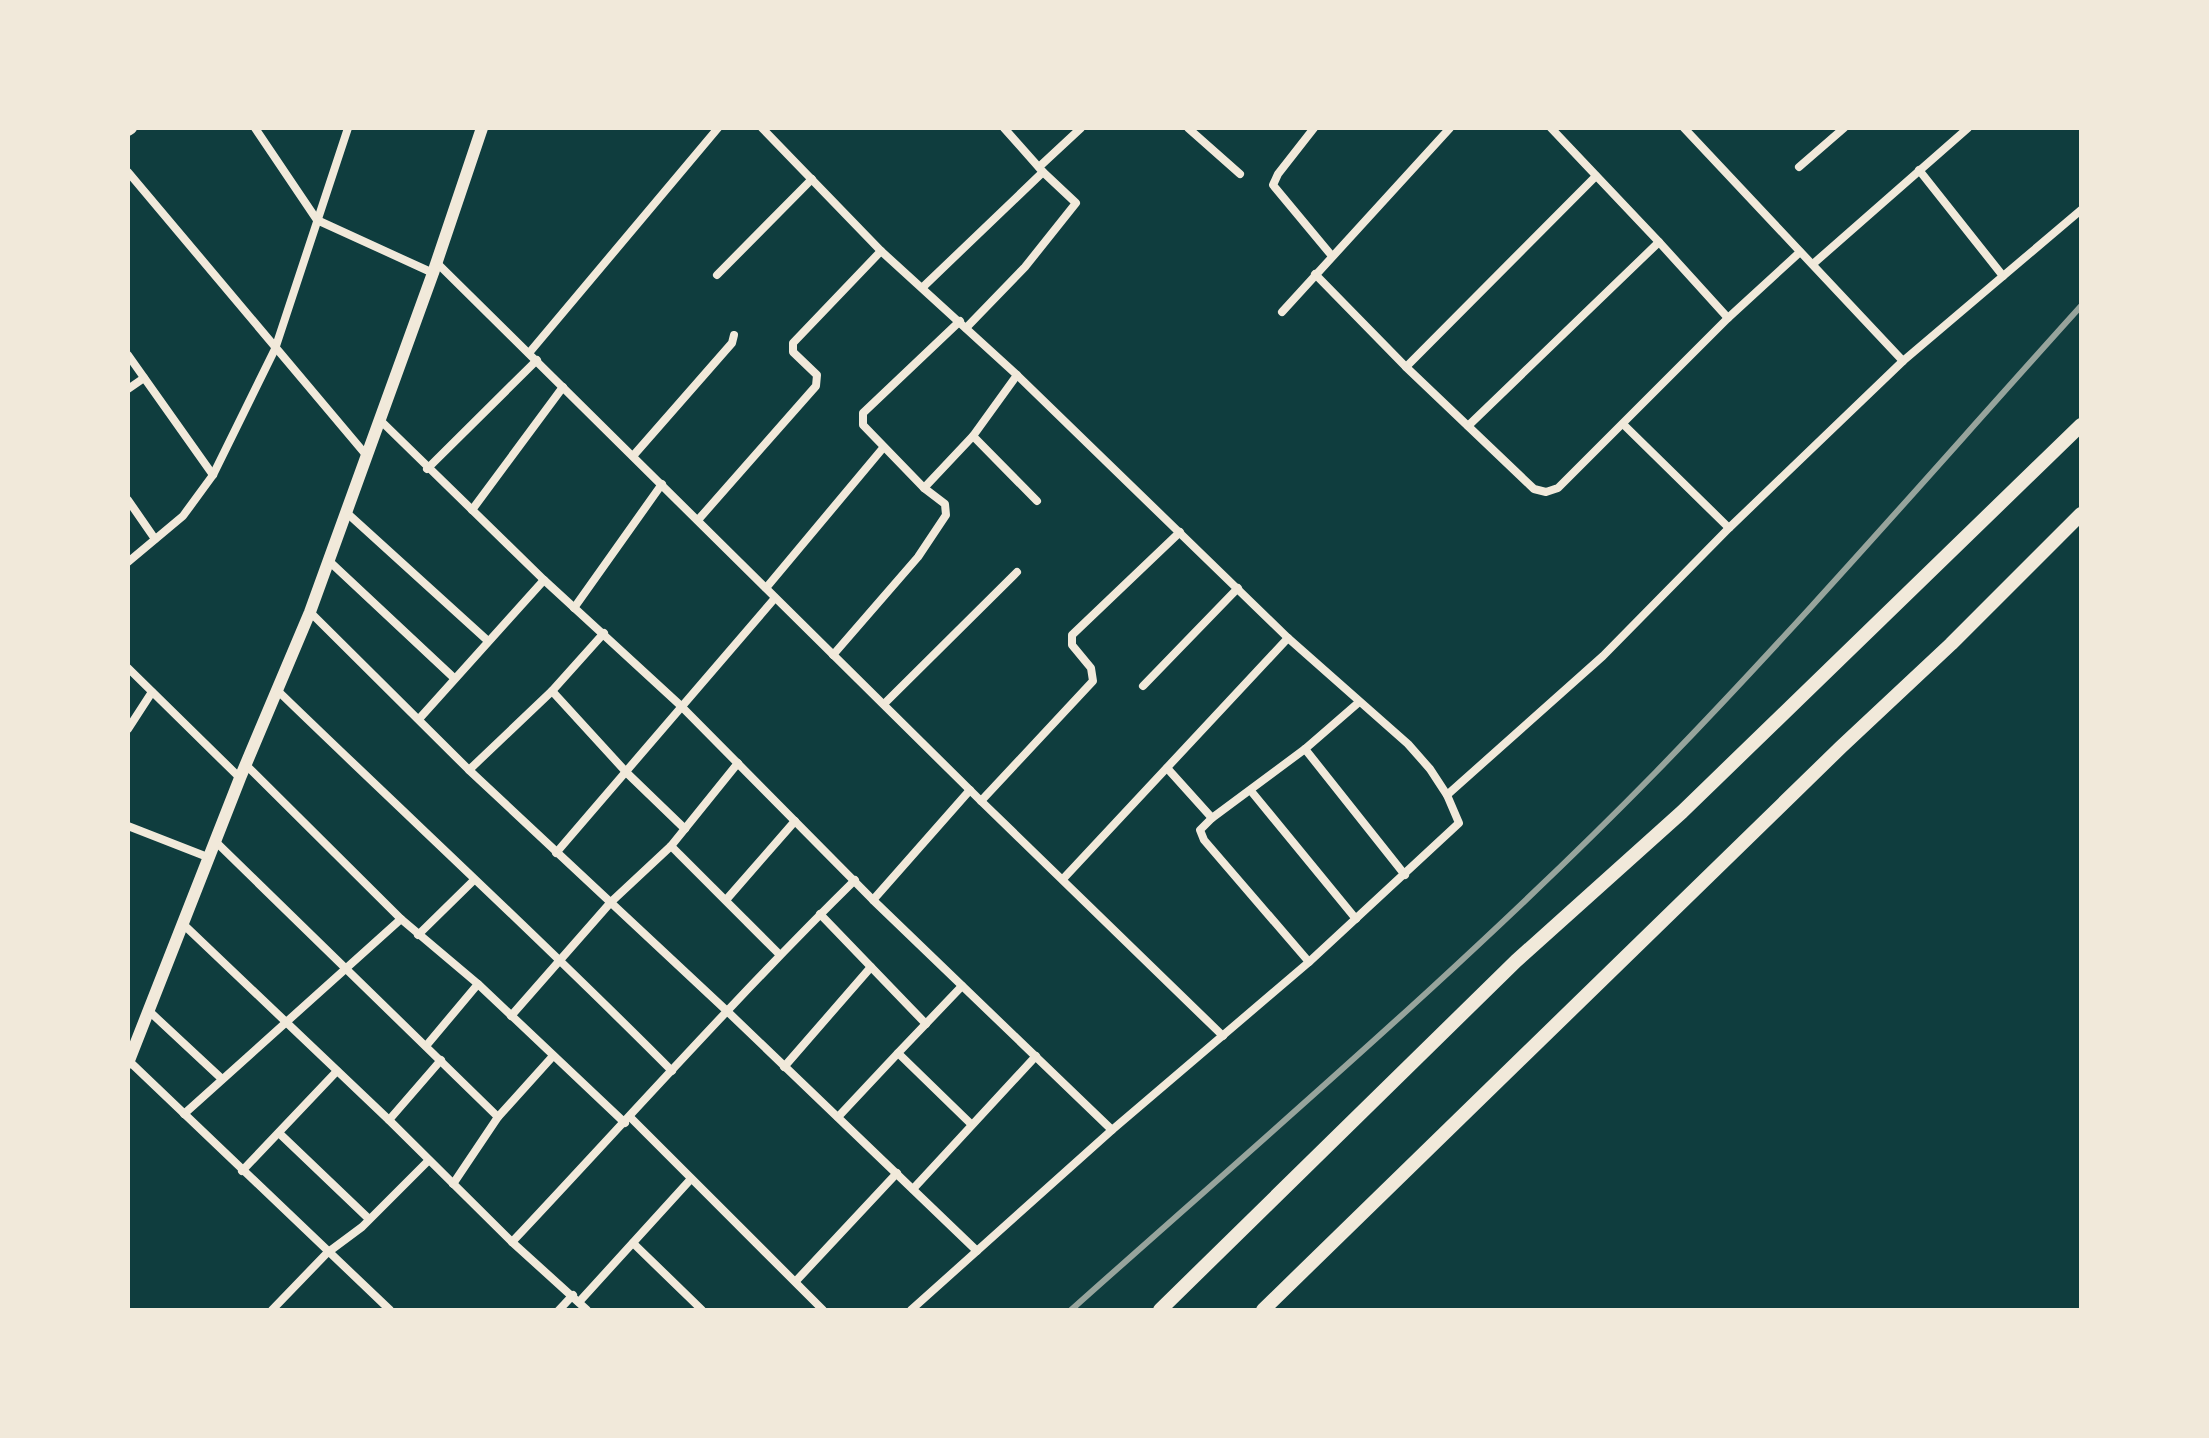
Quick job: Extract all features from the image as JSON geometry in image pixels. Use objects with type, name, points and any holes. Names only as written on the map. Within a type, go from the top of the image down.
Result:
[{"type":"highway","points":[[1160,1310],[1516,961],[1692,803],[2081,425]]},
{"type":"highway","points":[[1263,1310],[1841,747],[1951,644],[2081,514]]},
{"type":"main road","points":[[128,1062],[240,778],[310,612],[381,421],[482,128]]},
{"type":"street","points":[[255,128],[317,220],[435,268],[537,360],[981,801],[1223,1036]]},
{"type":"street","points":[[128,562],[183,516],[213,475],[275,349],[348,128]]},
{"type":"street","points":[[529,353],[718,128]]},
{"type":"street","points":[[762,128],[881,251],[1017,375],[1288,638],[1408,744],[1447,795],[1459,823],[1309,962],[1112,1130],[911,1310]]},
{"type":"street","points":[[833,655],[918,557],[946,515],[945,504],[924,488],[863,425],[863,413],[1025,267],[1076,203],[1004,128]]},
{"type":"street","points":[[923,287],[1081,128]]},
{"type":"street","points":[[1188,128],[1240,174]]},
{"type":"street","points":[[1314,128],[1273,185],[1332,256]]},
{"type":"street","points":[[1282,312],[1450,128]]},
{"type":"street","points":[[1551,128],[1728,318]]},
{"type":"street","points":[[1684,128],[1903,361]]},
{"type":"street","points":[[1799,167],[1844,128]]},
{"type":"street","points":[[1813,264],[1968,128]]},
{"type":"street","points":[[1919,170],[2003,276]]},
{"type":"street","points":[[128,172],[367,457]]},
{"type":"street","points":[[1406,367],[1596,176]]},
{"type":"street","points":[[717,275],[812,179]]},
{"type":"street","points":[[1447,795],[1603,656],[1729,528],[1903,361],[2081,210]]},
{"type":"street","points":[[1468,426],[1659,242]]},
{"type":"street","points":[[698,520],[816,386],[817,375],[793,352],[791,346],[881,251]]},
{"type":"street","points":[[1315,274],[1406,367],[1534,489],[1546,492],[1558,488],[1728,318],[1800,252]]},
{"type":"street","points":[[633,456],[732,343],[734,335]]},
{"type":"street","points":[[128,355],[213,475]]},
{"type":"street","points":[[427,469],[537,360]]},
{"type":"street","points":[[924,488],[973,436],[1017,375]]},
{"type":"street","points":[[128,389],[144,378]]},
{"type":"street","points":[[472,510],[563,387]]},
{"type":"street","points":[[381,421],[427,469],[680,705],[873,900],[1112,1130]]},
{"type":"street","points":[[1623,424],[1729,528]]},
{"type":"street","points":[[973,436],[1037,501]]},
{"type":"street","points":[[766,588],[883,448]]},
{"type":"street","points":[[574,608],[662,484]]},
{"type":"street","points":[[128,500],[155,539]]},
{"type":"street","points":[[347,513],[488,641]]},
{"type":"street","points":[[981,801],[1093,681],[1091,668],[1072,645],[1072,635],[1180,532]]},
{"type":"street","points":[[329,561],[454,678]]},
{"type":"street","points":[[884,704],[1017,572]]},
{"type":"street","points":[[419,719],[544,580]]},
{"type":"street","points":[[1143,686],[1238,588]]},
{"type":"street","points":[[556,853],[775,598]]},
{"type":"street","points":[[310,612],[469,770],[977,1251]]},
{"type":"street","points":[[469,770],[552,691],[604,633]]},
{"type":"street","points":[[1063,879],[1288,638]]},
{"type":"street","points":[[128,668],[240,778]]},
{"type":"street","points":[[277,690],[473,881],[561,960],[672,1071]]},
{"type":"street","points":[[552,691],[627,773],[685,829]]},
{"type":"street","points":[[128,729],[152,692]]},
{"type":"street","points":[[1309,962],[1204,840],[1200,830],[1305,749],[1358,703]]},
{"type":"street","points":[[1305,749],[1405,875]]},
{"type":"street","points":[[511,1016],[611,902],[671,846],[738,763]]},
{"type":"street","points":[[246,765],[401,919],[478,984],[553,1056],[627,1120],[823,1310]]},
{"type":"street","points":[[1167,768],[1212,818]]},
{"type":"street","points":[[873,900],[970,790]]},
{"type":"street","points":[[1251,791],[1356,919]]},
{"type":"street","points":[[726,900],[795,821]]},
{"type":"street","points":[[128,826],[210,858]]},
{"type":"street","points":[[216,842],[498,1117]]},
{"type":"street","points":[[671,846],[779,954]]},
{"type":"street","points":[[512,1242],[779,954],[855,880]]},
{"type":"street","points":[[418,935],[473,881]]},
{"type":"street","points":[[820,914],[926,1024]]},
{"type":"street","points":[[184,1114],[401,919]]},
{"type":"street","points":[[183,924],[512,1242],[587,1310]]},
{"type":"street","points":[[784,1067],[871,967]]},
{"type":"street","points":[[426,1046],[478,984]]},
{"type":"street","points":[[838,1117],[962,986]]},
{"type":"street","points":[[149,1011],[222,1079]]},
{"type":"street","points":[[898,1053],[971,1124]]},
{"type":"street","points":[[453,1184],[498,1117],[553,1056]]},
{"type":"street","points":[[913,1189],[1036,1056]]},
{"type":"street","points":[[389,1120],[441,1060]]},
{"type":"street","points":[[128,1062],[384,1308]]},
{"type":"street","points":[[242,1171],[337,1071]]},
{"type":"street","points":[[279,1133],[369,1219]]},
{"type":"street","points":[[272,1310],[327,1253],[352,1236],[428,1161]]},
{"type":"street","points":[[796,1281],[897,1173]]},
{"type":"street","points":[[559,1310],[576,1299],[633,1243],[690,1180]]},
{"type":"street","points":[[633,1243],[702,1310]]},
{"type":"railway","points":[[1071,1310],[1368,1046],[1586,842],[1765,657],[2081,306]]}]
